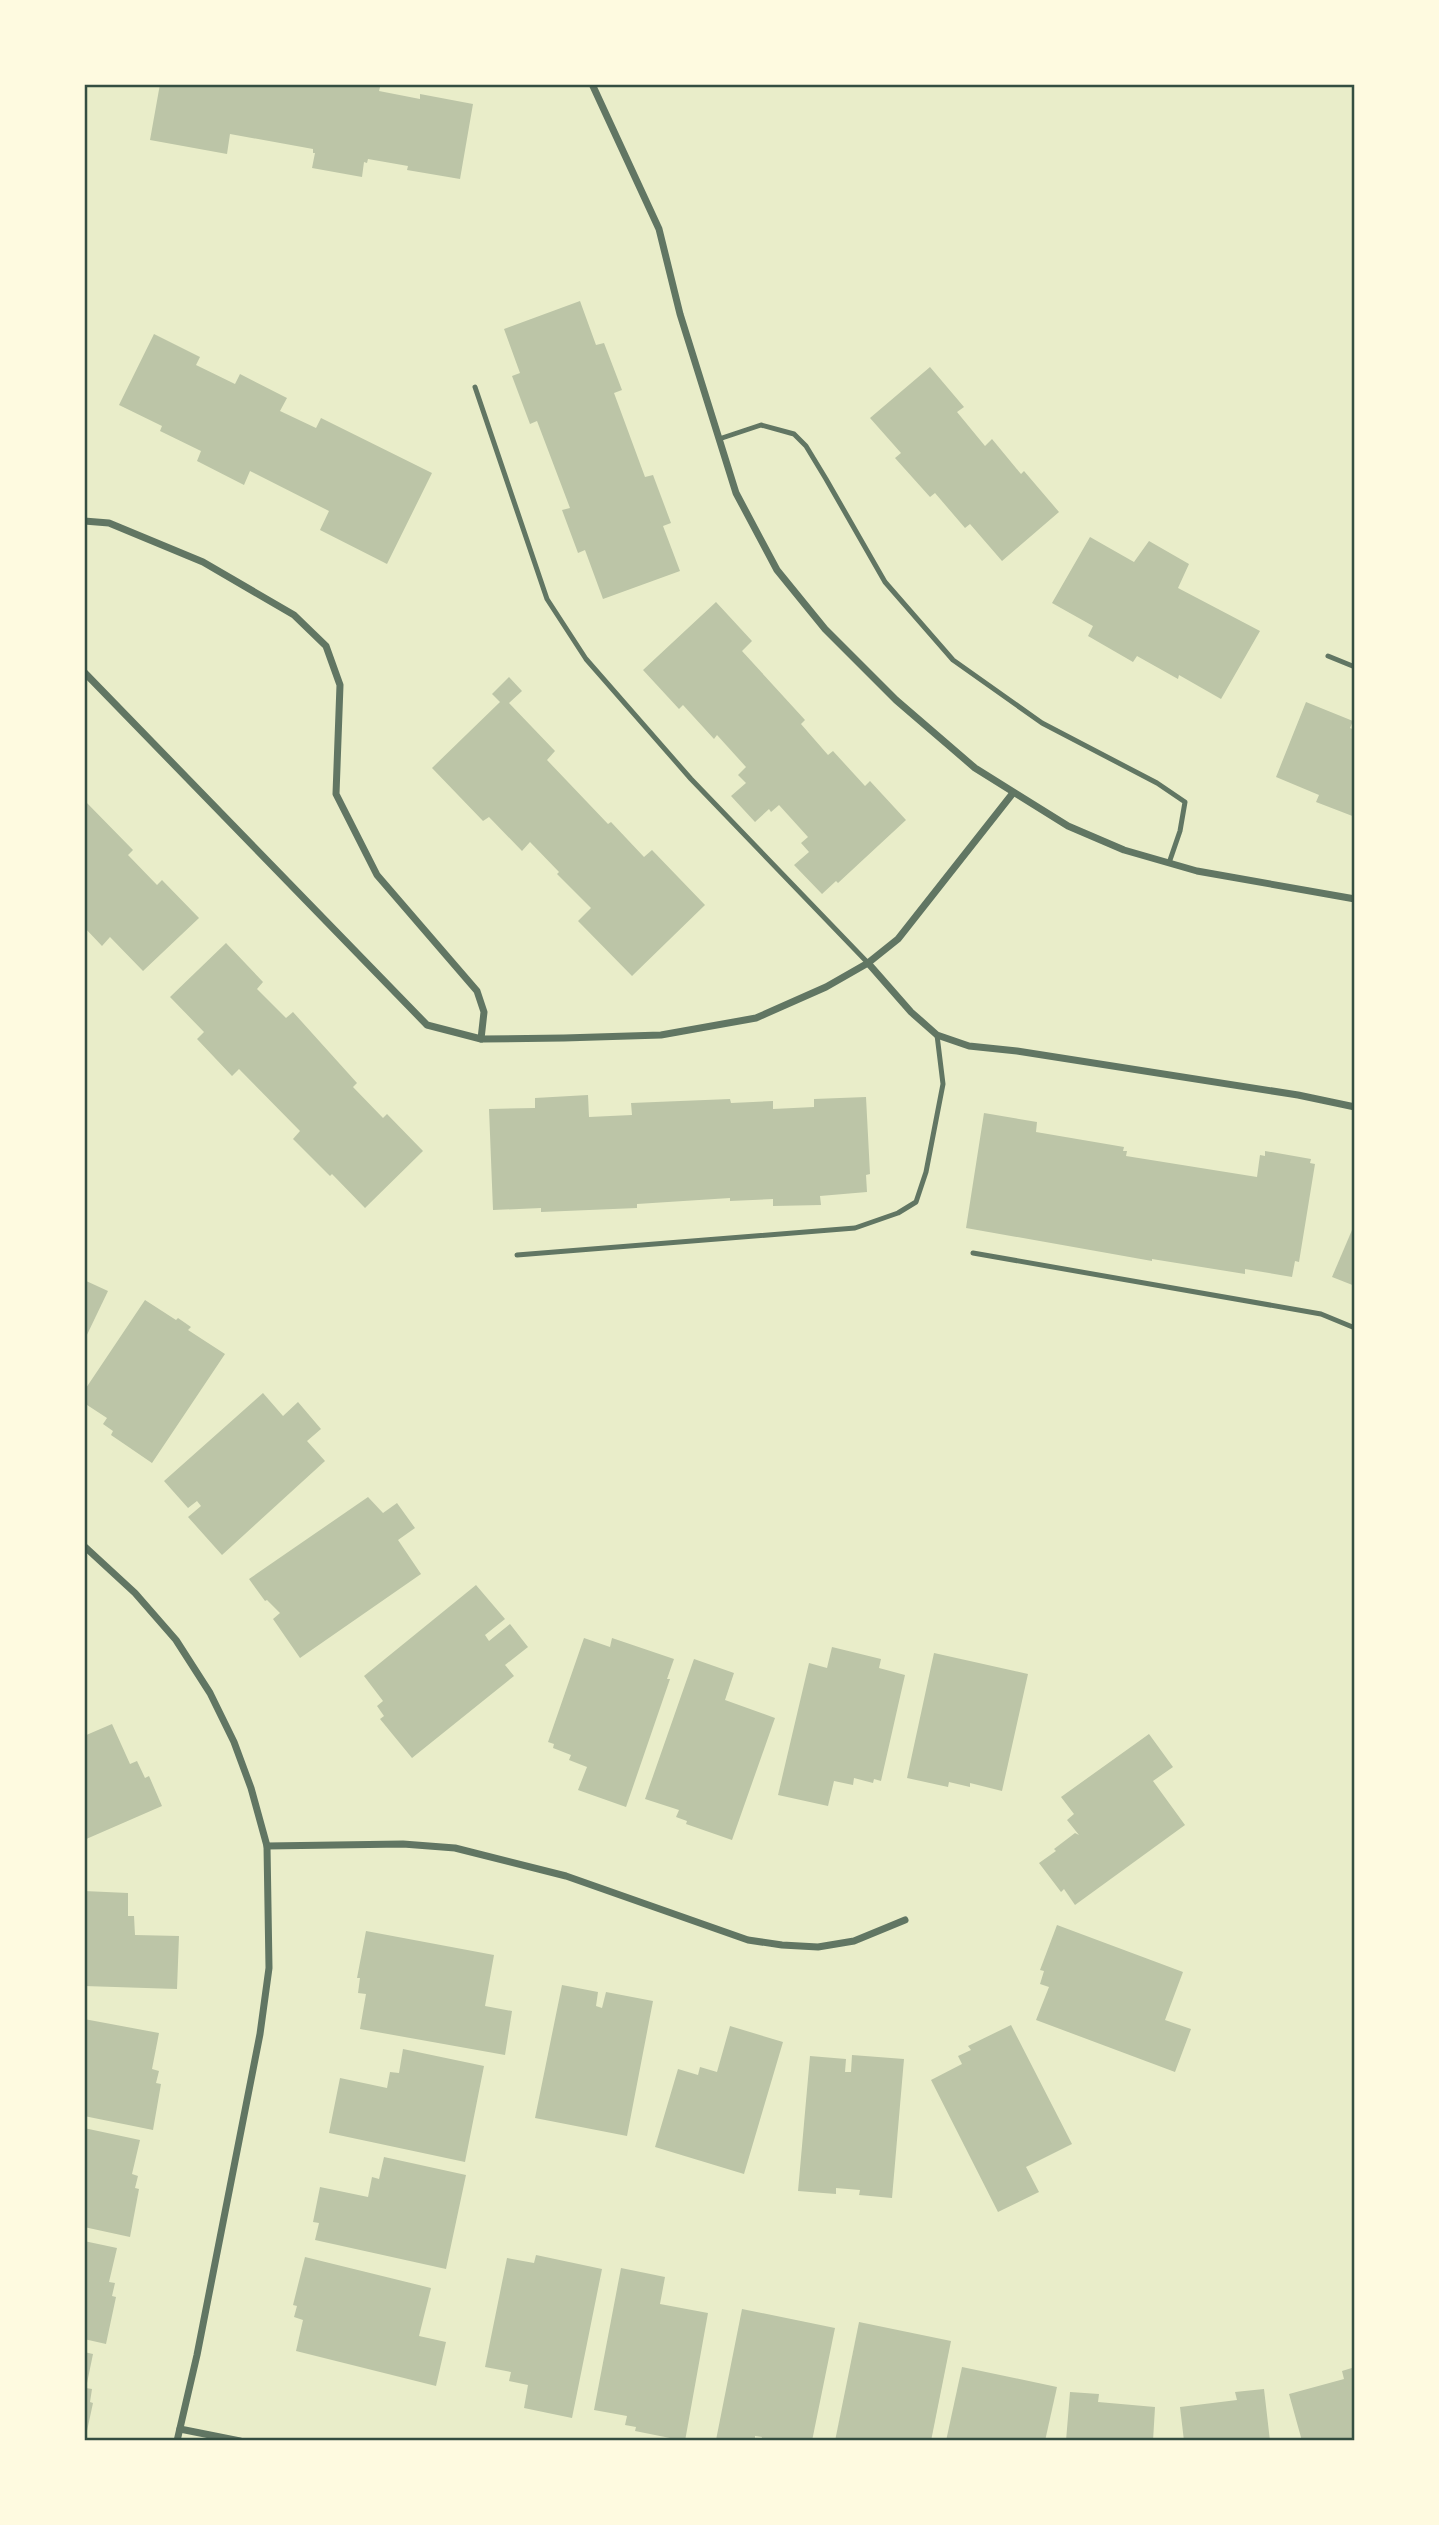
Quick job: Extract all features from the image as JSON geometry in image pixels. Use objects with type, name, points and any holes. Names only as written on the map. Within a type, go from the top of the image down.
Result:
[{"type":"street","points":[[592,84],[659,229],[680,314],[736,493],[777,570],[825,629],[896,700],[975,768],[1068,826],[1124,850],[1197,871],[1355,899]]},
{"type":"street","points":[[84,521],[109,523],[203,562],[294,615],[326,646],[340,685],[336,794],[377,875],[477,991],[484,1012],[481,1039]]},
{"type":"street","points":[[84,672],[427,1025],[481,1039],[661,1035],[756,1018],[826,987],[868,963],[898,939],[1013,793]]},
{"type":"street","points":[[868,963],[911,1012],[937,1035],[970,1046],[1298,1095],[1355,1107]]},
{"type":"street","points":[[84,1546],[135,1593],[176,1640],[210,1693],[234,1742],[251,1788],[267,1846],[269,1968],[260,2034],[197,2355],[177,2441]]},
{"type":"street","points":[[267,1846],[403,1844],[455,1848],[566,1876],[748,1940],[782,1945],[818,1947],[854,1941],[905,1920]]},
{"type":"street","points":[[180,2429],[240,2441]]},
{"type":"lane","points":[[475,387],[547,599],[586,659],[691,779],[868,963]]},
{"type":"lane","points":[[719,439],[761,425],[794,434],[806,446],[885,582],[953,660],[1042,723],[1157,783],[1185,802],[1180,831],[1169,863]]},
{"type":"lane","points":[[1328,656],[1355,667]]},
{"type":"lane","points":[[517,1255],[855,1228],[898,1213],[916,1202],[926,1172],[943,1084],[937,1035]]},
{"type":"lane","points":[[973,1253],[1321,1314],[1355,1328]]},
{"type":"building","points":[[160,84],[363,84],[380,87],[379,91],[420,99],[420,94],[473,104],[460,179],[407,170],[408,166],[368,159],[367,163],[364,162],[362,177],[312,168],[315,153],[313,149],[230,134],[227,154],[150,140]]},
{"type":"building","points":[[580,301],[596,345],[604,343],[622,390],[614,393],[645,477],[653,475],[671,523],[663,526],[680,571],[603,599],[585,550],[578,553],[562,510],[570,508],[537,421],[530,424],[512,376],[520,373],[504,329]]},
{"type":"building","points":[[154,334],[200,357],[196,365],[235,384],[240,374],[287,398],[280,411],[316,428],[321,418],[432,473],[387,564],[320,530],[329,511],[250,471],[244,485],[197,461],[201,451],[160,431],[162,426],[119,405]]},
{"type":"building","points":[[930,367],[964,407],[957,412],[985,446],[992,439],[1021,474],[1024,471],[1059,512],[1002,561],[970,524],[965,528],[935,493],[930,497],[895,458],[901,453],[870,418]]},
{"type":"building","points":[[1090,537],[1134,562],[1149,541],[1189,564],[1178,588],[1260,631],[1221,699],[1179,675],[1178,679],[1137,656],[1133,662],[1088,636],[1093,626],[1052,603]]},
{"type":"building","points":[[716,602],[752,641],[742,651],[805,720],[801,724],[828,755],[833,751],[865,786],[870,781],[906,820],[838,883],[836,881],[822,894],[794,865],[809,852],[801,843],[808,837],[779,805],[771,812],[769,809],[755,822],[731,796],[746,783],[738,775],[746,767],[717,735],[714,739],[683,705],[679,709],[643,670]]},
{"type":"building","points":[[509,677],[522,691],[509,703],[555,751],[547,760],[608,824],[611,822],[644,857],[652,850],[705,905],[632,976],[578,921],[591,908],[557,874],[559,872],[530,842],[522,851],[489,817],[483,821],[432,768],[500,702],[492,694]]},
{"type":"building","points":[[1306,702],[1353,721],[1350,728],[1355,730],[1355,817],[1316,802],[1319,795],[1276,777]]},
{"type":"building","points":[[84,800],[133,850],[128,855],[157,885],[162,880],[199,918],[143,971],[110,937],[102,946],[84,927]]},
{"type":"building","points":[[226,943],[263,982],[257,989],[286,1018],[293,1012],[357,1083],[353,1087],[383,1118],[387,1114],[423,1151],[365,1208],[293,1139],[300,1131],[239,1069],[232,1076],[197,1039],[204,1032],[170,997]]},
{"type":"building","points":[[588,1095],[589,1117],[632,1115],[631,1103],[730,1099],[731,1103],[773,1101],[773,1109],[814,1107],[814,1099],[866,1097],[870,1174],[866,1175],[867,1192],[820,1196],[821,1205],[773,1206],[773,1199],[730,1201],[730,1198],[637,1204],[637,1208],[541,1212],[541,1208],[493,1210],[489,1109],[535,1108],[535,1098]]},
{"type":"building","points":[[984,1113],[1037,1122],[1036,1132],[1124,1147],[1126,1156],[1257,1177],[1260,1155],[1265,1156],[1265,1151],[1311,1159],[1310,1163],[1315,1164],[1299,1262],[1295,1261],[1292,1277],[1245,1269],[1245,1274],[1152,1261],[966,1228]]},
{"type":"building","points":[[1355,1223],[1355,1286],[1332,1277]]},
{"type":"building","points":[[84,1280],[108,1291],[84,1341]]},
{"type":"building","points":[[145,1300],[176,1320],[178,1318],[191,1327],[188,1330],[225,1354],[152,1463],[111,1435],[113,1431],[103,1424],[107,1418],[84,1403],[84,1391]]},
{"type":"building","points":[[263,1393],[283,1416],[298,1402],[321,1429],[307,1441],[325,1461],[222,1555],[188,1517],[201,1506],[197,1501],[188,1508],[164,1481]]},
{"type":"building","points":[[368,1497],[383,1513],[397,1503],[415,1528],[398,1540],[421,1574],[300,1658],[273,1619],[280,1613],[265,1601],[249,1579]]},
{"type":"building","points":[[476,1585],[505,1619],[485,1635],[489,1641],[510,1624],[528,1647],[505,1665],[514,1676],[412,1758],[380,1719],[384,1716],[377,1706],[383,1701],[364,1676]]},
{"type":"building","points":[[584,1638],[610,1647],[612,1638],[674,1659],[667,1679],[670,1679],[626,1807],[578,1790],[587,1767],[569,1760],[571,1755],[553,1748],[554,1744],[548,1742]]},
{"type":"building","points":[[832,1647],[881,1659],[879,1668],[905,1675],[881,1781],[874,1779],[873,1783],[854,1778],[853,1785],[834,1781],[828,1806],[778,1795],[809,1663],[827,1668]]},
{"type":"building","points":[[934,1653],[1028,1674],[1002,1791],[970,1783],[970,1787],[949,1782],[948,1787],[907,1778]]},
{"type":"building","points":[[694,1659],[734,1673],[725,1700],[775,1718],[732,1840],[686,1824],[687,1821],[676,1817],[679,1810],[645,1799]]},
{"type":"building","points":[[112,1724],[130,1764],[137,1761],[145,1778],[149,1776],[162,1806],[84,1840],[84,1736]]},
{"type":"building","points":[[1149,1734],[1173,1767],[1153,1781],[1185,1825],[1075,1905],[1064,1889],[1061,1892],[1039,1863],[1075,1833],[1079,1835],[1067,1820],[1074,1814],[1061,1797]]},
{"type":"building","points":[[84,1891],[128,1893],[128,1916],[134,1916],[135,1935],[179,1936],[177,1989],[84,1986]]},
{"type":"building","points":[[1057,1925],[1183,1972],[1165,2020],[1191,2029],[1175,2072],[1036,2020],[1049,1987],[1040,1984],[1044,1971],[1040,1970]]},
{"type":"building","points":[[366,1931],[494,1955],[485,2006],[512,2011],[505,2055],[360,2029],[366,1994],[358,1993],[360,1978],[357,1978]]},
{"type":"building","points":[[562,1985],[598,1992],[596,2006],[602,2008],[606,1992],[653,2001],[627,2136],[535,2118]]},
{"type":"building","points":[[84,2019],[159,2033],[152,2069],[159,2071],[156,2083],[161,2084],[153,2130],[84,2116]]},
{"type":"building","points":[[1011,2025],[1072,2144],[1026,2167],[1039,2192],[998,2212],[931,2080],[962,2064],[958,2056],[971,2050],[968,2046]]},
{"type":"building","points":[[730,2026],[783,2042],[744,2174],[655,2147],[678,2069],[698,2075],[700,2067],[717,2072]]},
{"type":"building","points":[[403,2049],[484,2066],[465,2162],[329,2133],[340,2078],[387,2088],[390,2072],[399,2073]]},
{"type":"building","points":[[852,2055],[904,2059],[892,2198],[859,2195],[860,2190],[836,2188],[836,2194],[798,2191],[810,2056],[846,2059],[845,2072],[851,2072]]},
{"type":"building","points":[[84,2128],[140,2140],[132,2174],[138,2176],[135,2188],[139,2189],[130,2237],[84,2227]]},
{"type":"building","points":[[384,2157],[466,2175],[446,2269],[315,2240],[319,2223],[313,2222],[320,2187],[368,2197],[372,2177],[379,2179]]},
{"type":"building","points":[[84,2241],[117,2248],[109,2282],[115,2283],[112,2296],[116,2297],[106,2344],[84,2339]]},
{"type":"building","points":[[536,2255],[602,2269],[572,2418],[524,2408],[528,2385],[509,2381],[511,2372],[485,2367],[507,2258],[534,2263]]},
{"type":"building","points":[[305,2257],[431,2288],[419,2336],[446,2342],[436,2386],[296,2351],[303,2320],[294,2317],[297,2306],[293,2305]]},
{"type":"building","points":[[621,2268],[665,2277],[660,2304],[708,2313],[685,2441],[635,2431],[636,2427],[625,2425],[627,2416],[594,2410]]},
{"type":"building","points":[[742,2309],[835,2328],[812,2441],[761,2441],[762,2437],[755,2436],[755,2441],[716,2440]]},
{"type":"building","points":[[859,2322],[951,2341],[931,2441],[835,2441]]},
{"type":"building","points":[[84,2352],[93,2354],[86,2388],[92,2389],[90,2402],[93,2403],[85,2440]]},
{"type":"building","points":[[962,2367],[1057,2387],[1045,2441],[946,2441]]},
{"type":"building","points":[[1355,2367],[1355,2441],[1302,2441],[1289,2394],[1344,2379],[1342,2371]]},
{"type":"building","points":[[1264,2389],[1270,2441],[1184,2441],[1180,2407],[1237,2400],[1235,2392]]},
{"type":"building","points":[[1070,2392],[1099,2394],[1098,2402],[1155,2407],[1153,2441],[1066,2441]]}]
